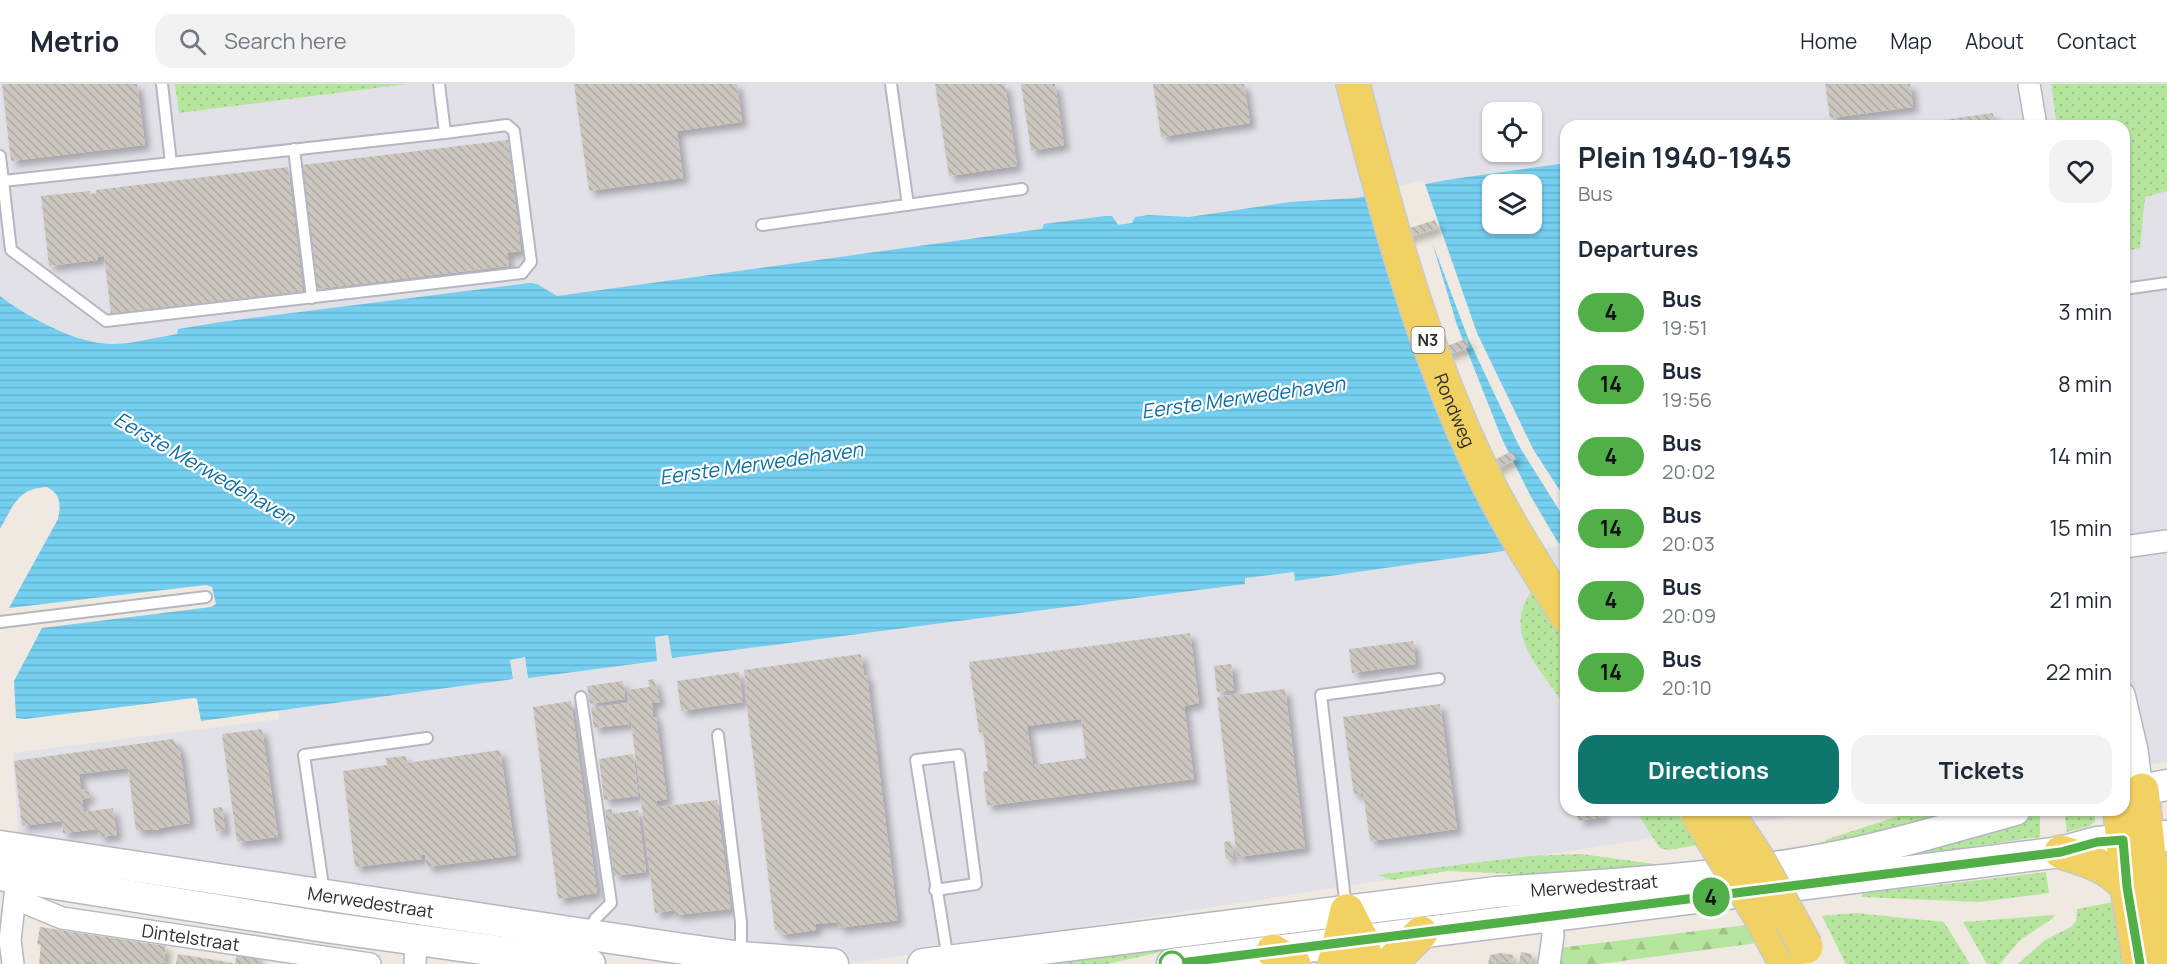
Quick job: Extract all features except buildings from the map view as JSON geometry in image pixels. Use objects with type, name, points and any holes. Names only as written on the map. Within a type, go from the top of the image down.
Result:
[{"type":"main road","name":"Rondweg","points":[[1353,84],[1378,183],[1426,335],[1450,399],[1483,474],[1557,575]]},
{"type":"main road","name":"Rondweg","points":[[1375,84],[1399,180],[1463,374],[1504,471],[1557,575]]},
{"type":"main road","name":"Merwedestraat","points":[[1172,964],[1350,953],[1421,933],[2061,852],[2097,842],[2141,813]]},
{"type":"main road","points":[[2141,813],[2151,879],[2167,957]]},
{"type":"main road","points":[[1713,816],[1762,919],[1787,957]]},
{"type":"main road","points":[[1715,816],[1757,858],[1787,957]]},
{"type":"main road","name":"Merwedestraat","points":[[941,959],[1496,892],[1613,884],[1788,864],[1870,849],[1993,816]]},
{"type":"main road","name":"Merwedestraat","points":[[0,846],[588,934],[833,964]]},
{"type":"main road","points":[[2061,852],[2098,864],[2115,874],[2151,879]]},
{"type":"main road","points":[[2140,964],[2151,879]]},
{"type":"main road","name":"Merwedestraat","points":[[11,884],[416,951],[590,964]]},
{"type":"main road","points":[[1347,911],[1350,953]]},
{"type":"main road","points":[[1389,964],[1421,933]]},
{"type":"street","points":[[2029,84],[2035,120]]},
{"type":"street","points":[[2130,546],[2167,541]]},
{"type":"street","points":[[2130,720],[2137,750],[2141,813]]},
{"type":"street","points":[[11,884],[10,940],[13,964]]},
{"type":"street","name":"Dintelstraat","points":[[11,884],[62,918],[370,964]]},
{"type":"street","points":[[1549,964],[1552,936],[1551,917]]},
{"type":"lane","points":[[162,84],[171,163]]},
{"type":"lane","points":[[439,84],[445,133]]},
{"type":"lane","points":[[891,84],[908,205]]},
{"type":"lane","points":[[0,156],[3,204],[11,250],[106,321],[522,273],[531,262],[514,131],[507,125],[3,181]]},
{"type":"lane","points":[[294,149],[312,298]]},
{"type":"lane","points":[[762,225],[1022,189]]},
{"type":"lane","points":[[2130,288],[2167,283]]},
{"type":"lane","points":[[0,622],[206,597]]},
{"type":"lane","points":[[1347,911],[1321,695],[1439,679]]},
{"type":"lane","points":[[581,697],[610,903],[595,920],[588,934]]},
{"type":"lane","points":[[718,735],[741,922],[741,954]]},
{"type":"lane","points":[[321,894],[322,879],[304,755],[427,738]]},
{"type":"lane","points":[[935,890],[976,884],[959,755],[916,760],[935,890],[941,959]]},
{"type":"shaded area","points":[[0,84],[2167,84],[2167,762],[2130,767],[2130,120],[1560,120],[1560,816],[1795,816],[848,964],[672,964],[20,856],[13,753],[279,719],[253,565],[108,370],[0,309]]},
{"type":"green space","points":[[175,84],[407,84],[179,113]]},
{"type":"green space","points":[[2051,84],[2167,84],[2167,191],[2145,197],[2140,248],[2130,250],[2130,120],[2056,120]]},
{"type":"green space","points":[[1536,586],[1560,624],[1560,699],[1527,649],[1522,633],[1521,618],[1525,602]]},
{"type":"green space","points":[[1639,816],[1680,816],[1698,845],[1668,850],[1660,848]]},
{"type":"green space","points":[[1899,816],[1939,816],[1914,829],[1826,849],[1825,840]]},
{"type":"green space","points":[[2029,816],[2040,816],[2040,837],[1899,857],[1898,853]]},
{"type":"green space","points":[[2065,816],[2095,816],[2095,821],[2090,826],[2067,832]]},
{"type":"green space","points":[[1581,854],[1655,864],[1655,869],[1590,877],[1447,871],[1392,880],[1377,875],[1529,856]]},
{"type":"green space","points":[[2046,872],[2049,893],[1979,902],[1862,897],[1863,890],[1921,887]]},
{"type":"green space","points":[[2118,901],[2133,964],[2018,964],[2045,940],[2071,927],[2076,921],[2077,909]]},
{"type":"green space","points":[[1856,913],[1944,922],[1970,964],[1846,964],[1822,916]]},
{"type":"green space","points":[[2054,915],[2053,918],[2019,941],[2000,964],[1987,964],[1963,922]]},
{"type":"green space","points":[[1746,925],[1757,943],[1599,964],[1558,964],[1559,948]]},
{"type":"green space","points":[[1172,942],[1174,949],[1107,964],[1005,964]]},
{"type":"water","name":"Eerste Merwedehaven","points":[[1560,164],[1560,543],[1295,581],[1294,572],[1245,578],[1245,584],[672,658],[668,635],[655,637],[657,661],[528,678],[525,657],[510,660],[513,679],[201,721],[197,699],[194,698],[25,719],[16,718],[14,681],[42,628],[211,607],[216,604],[212,587],[206,585],[9,608],[58,519],[60,505],[55,493],[47,487],[29,491],[13,506],[0,529],[0,296],[21,311],[74,337],[99,343],[118,344],[177,334],[178,329],[221,322],[530,283],[537,284],[557,296],[1042,229],[1044,224],[1105,216],[1112,216],[1118,225],[1132,223],[1135,217],[1149,215],[1189,217],[1290,202],[1356,198],[1482,175],[1482,234],[1542,234],[1542,174],[1488,174]]},
{"type":"pier","points":[[1424,181],[1477,333],[1533,449],[1560,491],[1560,511],[1519,446],[1468,338],[1432,242],[1457,325],[1502,439],[1530,495],[1560,546],[1511,553],[1367,192]]},
{"type":"bus line","name":"4","points":[[1172,964],[2061,852],[2097,842],[2123,840],[2127,887],[2140,964]]}]
